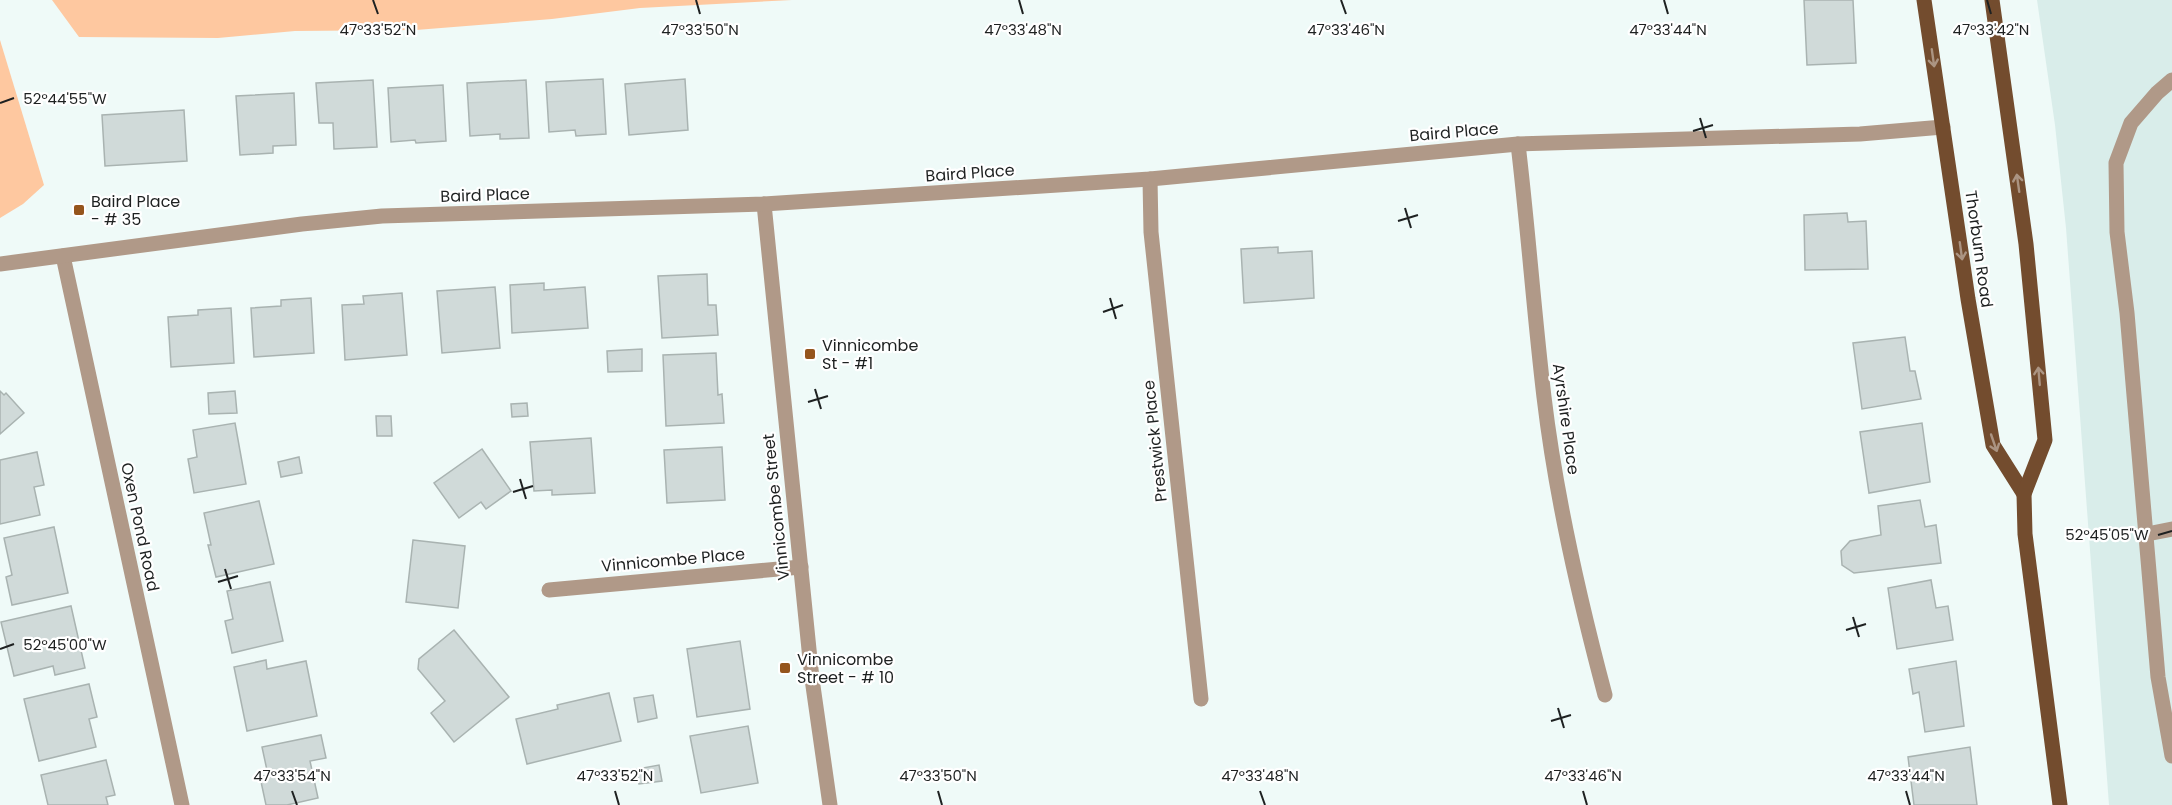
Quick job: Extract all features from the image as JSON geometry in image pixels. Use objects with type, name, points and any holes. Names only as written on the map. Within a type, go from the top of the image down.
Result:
[{"type":"main road","name":"Thorburn Road","points":[[1924,0],[1968,299],[1993,445],[2024,494]]},
{"type":"main road","points":[[1992,0],[2026,244],[2045,440],[2024,494],[2025,534],[2060,805]]},
{"type":"street","points":[[2172,80],[2157,93],[2132,123],[2116,164],[2117,232],[2127,312],[2158,677],[2172,756]]},
{"type":"street","name":"Baird Place","points":[[0,264],[279,227],[382,216],[764,204],[1150,179],[1518,144],[1860,134],[1943,127]]},
{"type":"street","name":"Ayrshire Place","points":[[1518,144],[1544,398],[1554,469],[1573,570],[1605,695]]},
{"type":"street","name":"Prestwick Place","points":[[1150,179],[1151,232],[1201,699]]},
{"type":"street","name":"Vinnicombe Street","points":[[764,204],[812,679],[830,805]]},
{"type":"street","name":"Oxen Pond Road","points":[[63,256],[182,805]]},
{"type":"street","points":[[2147,534],[2172,529]]},
{"type":"street","name":"Vinnicombe Place","points":[[549,590],[801,567]]},
{"type":"shaded area","points":[[52,0],[792,0],[640,8],[552,19],[416,30],[295,31],[218,38],[79,37]]},
{"type":"shaded area","points":[[2037,0],[2172,0],[2172,805],[2109,805],[2066,228],[2055,125]]},
{"type":"shaded area","points":[[0,40],[44,185],[23,204],[0,218]]},
{"type":"building","points":[[1804,0],[1853,0],[1856,63],[1807,65]]},
{"type":"building","points":[[603,79],[606,134],[576,136],[575,130],[549,132],[546,82]]},
{"type":"building","points":[[685,79],[688,130],[629,135],[625,84]]},
{"type":"building","points":[[373,80],[377,147],[334,149],[333,123],[319,123],[316,83]]},
{"type":"building","points":[[526,80],[529,138],[500,139],[500,134],[470,136],[467,83]]},
{"type":"building","points":[[443,85],[446,141],[391,142],[388,88]]},
{"type":"building","points":[[294,93],[296,145],[273,146],[273,153],[240,155],[236,96]]},
{"type":"building","points":[[184,110],[187,161],[105,166],[102,115]]},
{"type":"building","points":[[1847,213],[1848,222],[1866,221],[1868,269],[1805,270],[1804,215]]},
{"type":"building","points":[[1278,247],[1278,253],[1312,251],[1314,298],[1244,303],[1241,249]]},
{"type":"building","points":[[707,274],[708,305],[716,305],[718,335],[662,338],[658,276]]},
{"type":"building","points":[[544,283],[544,290],[585,287],[588,328],[512,333],[510,285]]},
{"type":"building","points":[[495,287],[500,348],[442,353],[437,291]]},
{"type":"building","points":[[402,293],[407,355],[345,360],[342,305],[364,304],[363,296]]},
{"type":"building","points":[[311,298],[314,353],[254,357],[251,308],[281,306],[281,300]]},
{"type":"building","points":[[231,308],[234,363],[171,367],[168,317],[198,315],[198,310]]},
{"type":"building","points":[[1905,337],[1910,371],[1915,371],[1921,399],[1862,409],[1853,343]]},
{"type":"building","points":[[642,349],[642,371],[608,372],[607,351]]},
{"type":"building","points":[[716,353],[718,395],[722,394],[724,423],[666,426],[663,355]]},
{"type":"building","points":[[0,391],[4,395],[6,393],[24,413],[0,434]]},
{"type":"building","points":[[235,391],[237,413],[209,414],[208,393]]},
{"type":"building","points":[[527,403],[528,416],[512,417],[511,404]]},
{"type":"building","points":[[376,416],[391,416],[392,436],[377,436]]},
{"type":"building","points":[[235,423],[246,484],[194,493],[188,459],[197,457],[193,430]]},
{"type":"building","points":[[1922,423],[1930,482],[1869,493],[1860,432]]},
{"type":"building","points":[[591,438],[595,493],[552,495],[552,490],[534,491],[530,442]]},
{"type":"building","points":[[722,447],[725,500],[667,503],[664,450]]},
{"type":"building","points":[[482,449],[511,491],[486,509],[481,502],[459,518],[434,483]]},
{"type":"building","points":[[37,452],[44,485],[34,487],[40,515],[0,524],[0,460]]},
{"type":"building","points":[[299,457],[302,473],[281,477],[278,462]]},
{"type":"building","points":[[1920,500],[1925,527],[1936,525],[1941,563],[1854,573],[1842,565],[1841,551],[1850,541],[1881,535],[1878,506]]},
{"type":"building","points":[[259,501],[274,564],[216,577],[208,545],[211,545],[204,513]]},
{"type":"building","points":[[54,527],[68,593],[12,605],[6,577],[12,575],[4,538]]},
{"type":"building","points":[[413,540],[465,546],[458,608],[406,602]]},
{"type":"building","points":[[1931,580],[1936,608],[1948,606],[1953,640],[1897,649],[1888,588]]},
{"type":"building","points":[[270,582],[283,641],[232,653],[225,621],[233,619],[227,591]]},
{"type":"building","points":[[71,606],[85,668],[55,675],[53,666],[14,676],[1,622]]},
{"type":"building","points":[[454,630],[509,697],[454,742],[431,713],[445,701],[418,669],[419,659]]},
{"type":"building","points":[[740,641],[750,709],[697,717],[687,649]]},
{"type":"building","points":[[266,660],[267,669],[306,661],[317,716],[247,731],[234,667]]},
{"type":"building","points":[[1956,661],[1964,726],[1925,732],[1919,692],[1913,694],[1909,669]]},
{"type":"building","points":[[89,684],[97,717],[89,719],[96,747],[39,761],[24,699]]},
{"type":"building","points":[[609,693],[621,741],[527,764],[516,719],[558,709],[557,705]]},
{"type":"building","points":[[653,695],[657,718],[638,722],[634,698]]},
{"type":"building","points":[[748,726],[758,783],[701,793],[690,736]]},
{"type":"building","points":[[321,735],[326,758],[310,761],[318,798],[287,805],[266,805],[260,777],[268,775],[262,747]]},
{"type":"building","points":[[1970,747],[1977,805],[1914,805],[1908,757]]},
{"type":"building","points":[[106,760],[115,795],[106,797],[108,805],[48,805],[41,775]]},
{"type":"building","points":[[659,765],[662,781],[639,784],[637,769]]},
{"type":"place","name":"Baird Place - # 35","points":[[79,210]]},
{"type":"place","name":"Vinnicombe St - #1","points":[[810,354]]},
{"type":"place","name":"Vinnicombe Street - # 10","points":[[785,668]]}]
